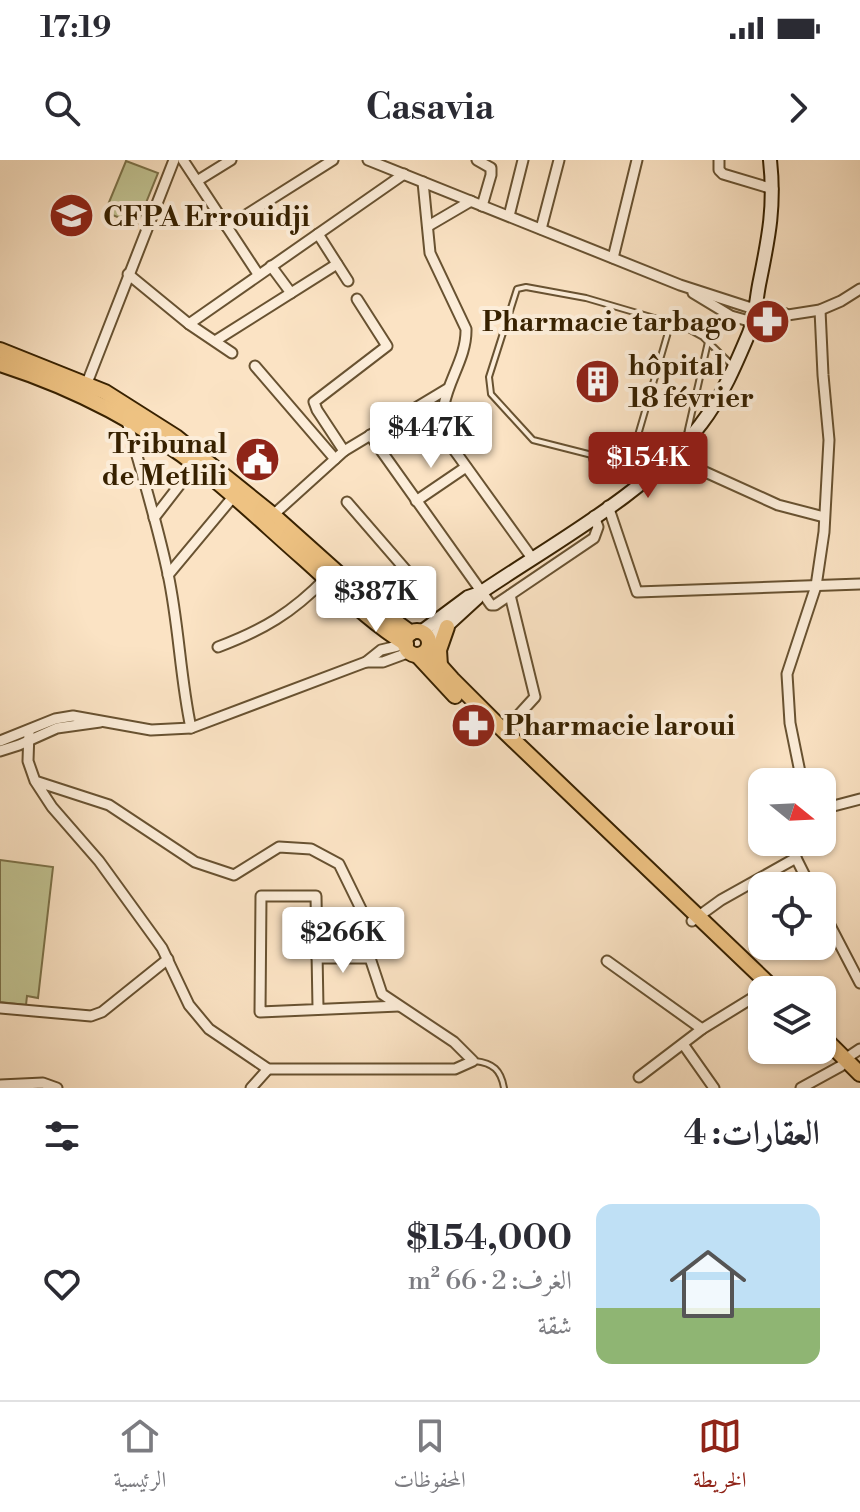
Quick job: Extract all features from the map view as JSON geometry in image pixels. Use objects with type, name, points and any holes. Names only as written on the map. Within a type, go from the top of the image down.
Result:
[{"type":"main road","points":[[416,644],[468,597],[480,593],[594,516],[672,457],[712,409],[743,343],[741,331],[750,314],[770,238],[773,189],[770,160]]},
{"type":"main road","points":[[0,350],[142,413],[176,437],[268,519],[393,622],[440,666],[751,976]]},
{"type":"main road","points":[[0,364],[85,389],[268,519],[326,578],[416,644],[441,682],[568,805],[759,976]]},
{"type":"main road","points":[[416,644],[447,627],[480,593]]},
{"type":"main road","points":[[440,666],[439,650],[447,627]]},
{"type":"main road","points":[[836,1053],[860,1086]]},
{"type":"main road","points":[[836,1058],[860,1074]]},
{"type":"street","points":[[85,389],[174,160]]},
{"type":"street","points":[[183,160],[258,274]]},
{"type":"street","points":[[197,181],[231,160]]},
{"type":"street","points":[[227,227],[333,160]]},
{"type":"street","points":[[368,160],[390,164],[423,182],[750,314],[820,310],[860,289]]},
{"type":"street","points":[[477,160],[491,168],[482,206]]},
{"type":"street","points":[[509,216],[523,160]]},
{"type":"street","points":[[541,229],[559,160]]},
{"type":"street","points":[[613,258],[637,160]]},
{"type":"street","points":[[719,160],[719,170],[723,174],[773,189]]},
{"type":"street","points":[[189,324],[404,174]]},
{"type":"street","points":[[423,182],[430,225],[430,253],[466,329],[467,340],[447,389],[442,427],[447,440],[532,558]]},
{"type":"street","points":[[430,225],[471,201]]},
{"type":"street","points":[[318,234],[348,281]]},
{"type":"street","points":[[215,341],[337,264]]},
{"type":"street","points":[[271,266],[291,293]]},
{"type":"street","points":[[128,274],[189,324],[232,353]]},
{"type":"street","points":[[344,451],[314,402],[387,346],[357,299]]},
{"type":"street","points":[[799,768],[790,723],[787,674],[816,586],[824,517],[829,440],[820,310]]},
{"type":"street","points":[[255,366],[335,459]]},
{"type":"street","points":[[268,519],[344,451],[447,389]]},
{"type":"street","points":[[126,418],[168,575],[191,728]]},
{"type":"street","points":[[370,435],[480,593],[493,605],[594,538],[598,527],[594,516]]},
{"type":"street","points":[[672,457],[778,505],[824,517]]},
{"type":"street","points":[[154,518],[195,465]]},
{"type":"street","points":[[416,501],[466,467]]},
{"type":"street","points":[[168,575],[233,497]]},
{"type":"street","points":[[347,502],[418,584],[419,594],[393,622]]},
{"type":"street","points":[[608,506],[637,592],[860,584]]},
{"type":"street","points":[[218,647],[257,632],[281,618],[303,602],[326,578]]},
{"type":"street","points":[[504,731],[535,697],[510,595]]},
{"type":"street","points":[[0,751],[64,717],[82,717],[165,731],[191,728],[366,662],[381,650],[416,644]]},
{"type":"street","points":[[0,741],[29,736]]},
{"type":"street","points":[[29,736],[28,761],[35,781],[52,807],[99,861],[168,959],[189,1005],[201,1021],[268,1069],[455,1069],[473,1061],[454,1042],[382,994],[370,958],[362,911],[339,864],[311,849],[279,847],[234,875],[195,862],[109,805],[35,781]]},
{"type":"street","points":[[836,805],[860,799]]},
{"type":"street","points":[[695,918],[796,858],[803,872]]},
{"type":"street","points":[[318,1008],[316,896],[261,896],[260,1012],[399,1006]]},
{"type":"street","points":[[836,937],[860,983]]},
{"type":"street","points":[[317,958],[370,958]]},
{"type":"street","points":[[0,1008],[91,1016],[102,1012],[168,959]]},
{"type":"street","points":[[607,961],[702,1029]]},
{"type":"street","points":[[639,1077],[702,1029],[748,1000]]},
{"type":"street","points":[[683,1044],[714,1088]]},
{"type":"street","points":[[801,1088],[860,1049]]},
{"type":"street","points":[[251,1088],[268,1069]]},
{"type":"street","points":[[0,1085],[28,1082],[57,1088]]},
{"type":"lane","points":[[592,455],[533,440],[491,394],[489,377],[517,289],[526,287],[586,298],[671,322],[696,332],[734,367]]},
{"type":"lane","points":[[636,442],[671,322]]},
{"type":"lane","points":[[623,450],[636,442],[652,438],[684,444],[708,342]]},
{"type":"lane","points":[[609,440],[620,445],[625,456],[619,468],[608,472],[596,467],[592,455],[598,444],[609,440]]},
{"type":"lane","points":[[473,1061],[495,1067],[504,1088]]},
{"type":"green space","points":[[126,161],[158,173],[137,225],[105,212]]},
{"type":"green space","points":[[0,860],[53,867],[38,998],[27,996],[26,1005],[0,1002]]},
{"type":"place","name":"CFPA Errouidji","points":[[72,216]]},
{"type":"place","name":"Pharmacie tarbago","points":[[768,321]]},
{"type":"place","name":"hôpital 18 février","points":[[597,381]]},
{"type":"place","name":"Tribunal de Metlili","points":[[258,459]]},
{"type":"place","name":"Pharmacie laroui","points":[[473,725]]}]
